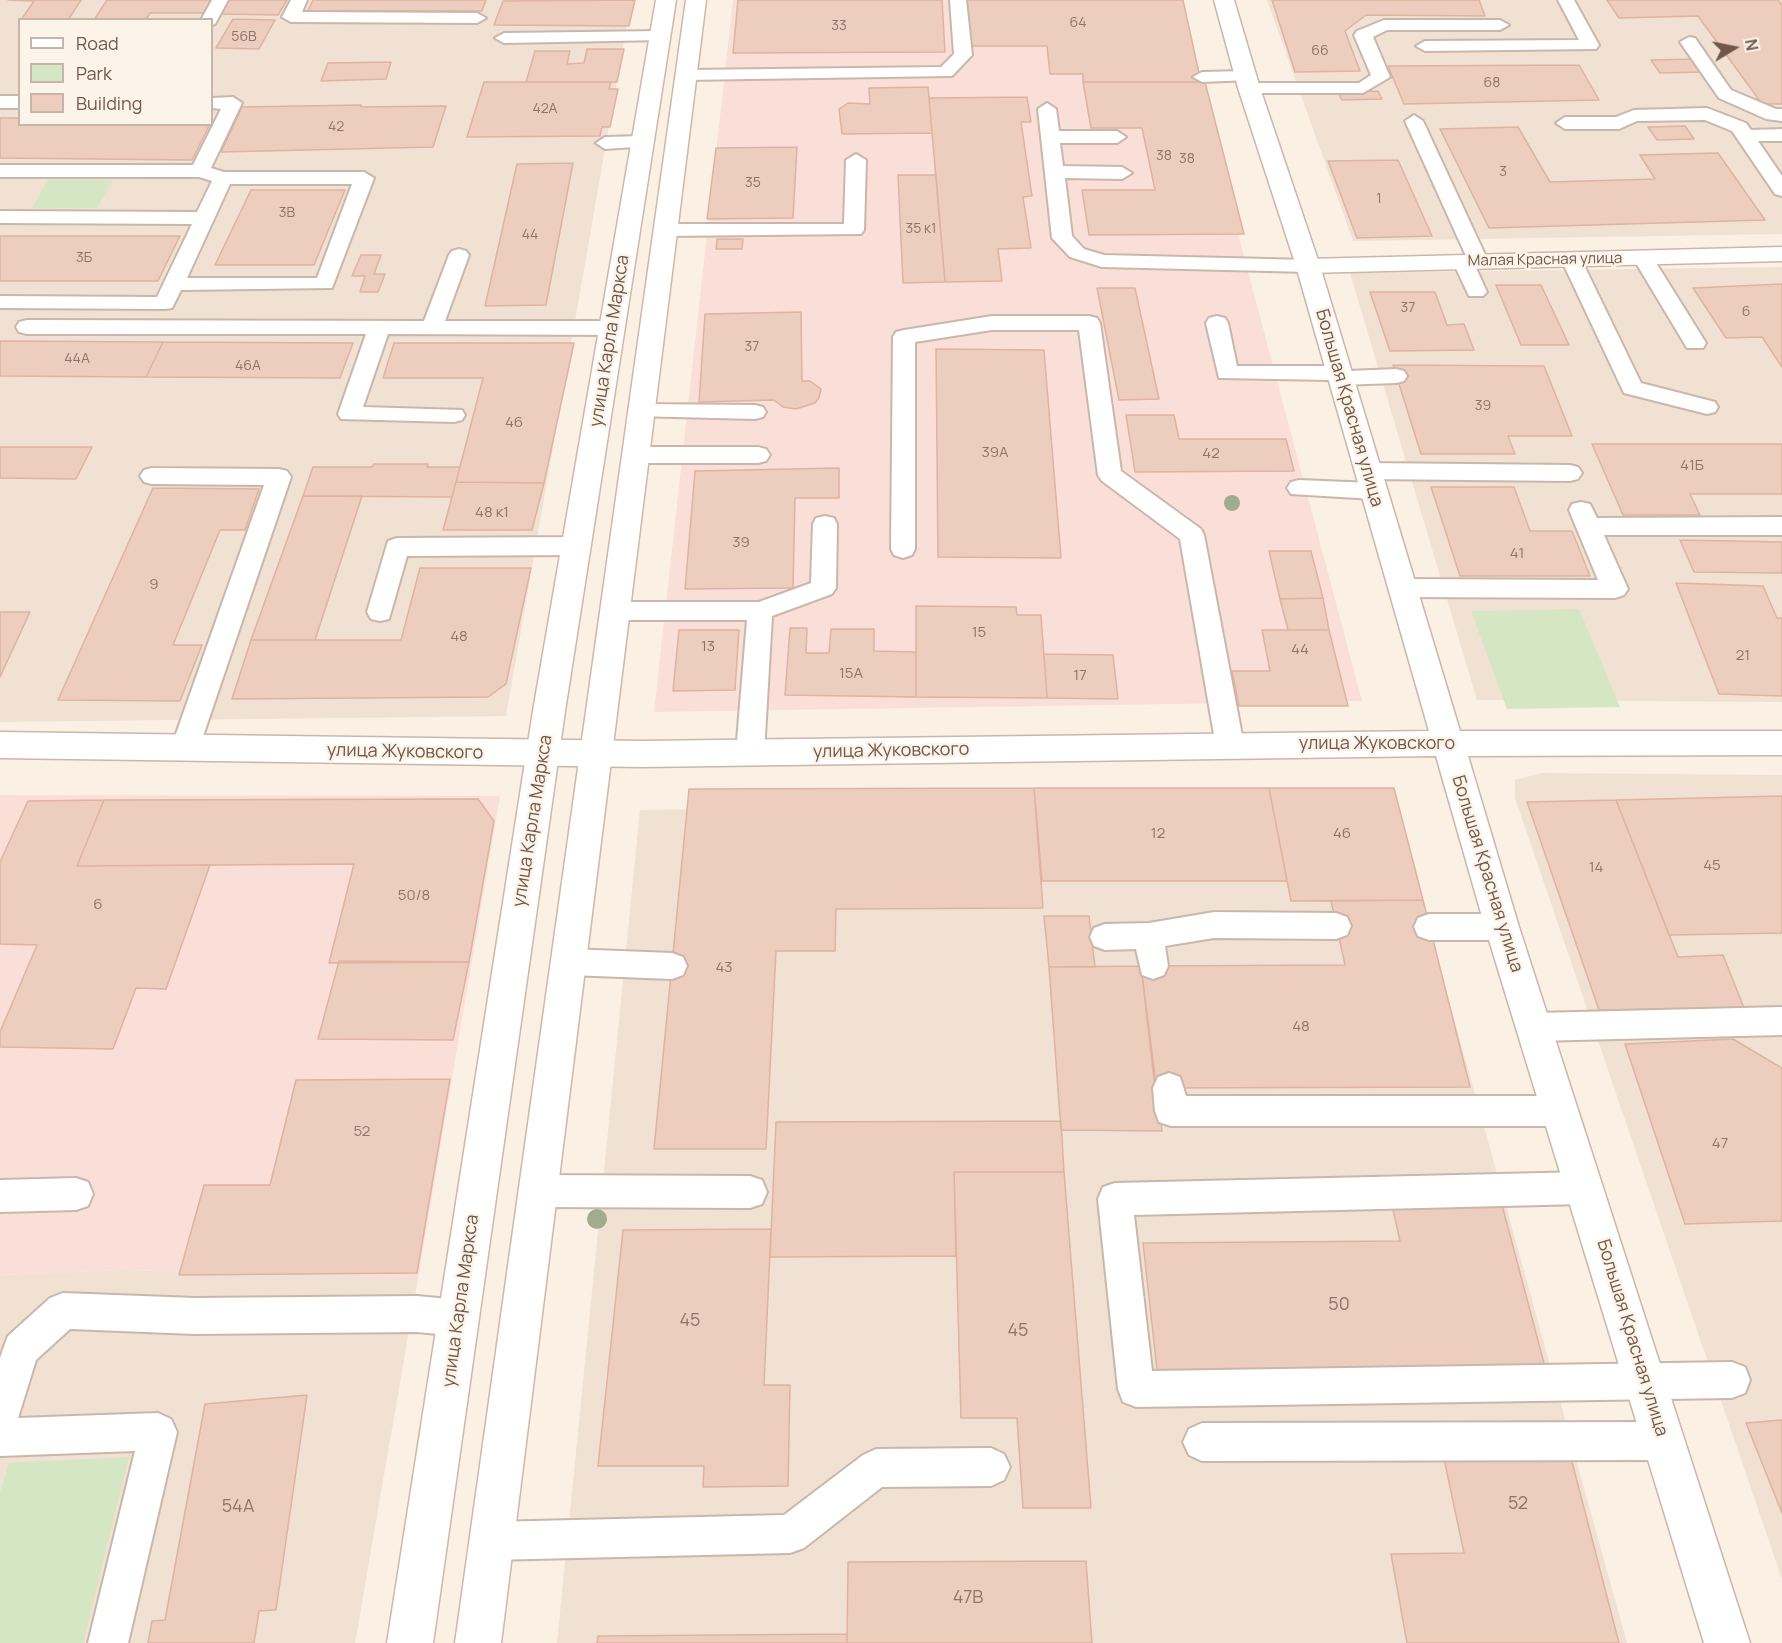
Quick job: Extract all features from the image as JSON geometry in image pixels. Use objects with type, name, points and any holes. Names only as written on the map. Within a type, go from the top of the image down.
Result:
[{"type":"street","name":"улица Карла Маркса","points":[[410,1643],[543,753],[666,0]]},
{"type":"street","points":[[478,1643],[598,754],[696,0]]},
{"type":"street","name":"Большая Красная улица","points":[[1224,0],[1247,82],[1308,266],[1502,927],[1727,1643]]},
{"type":"street","name":"Малая Красная улица","points":[[1308,266],[1782,254]]},
{"type":"street","name":"улица Жуковского","points":[[0,745],[598,754],[1447,743],[1782,743]]},
{"type":"lane","points":[[210,18],[220,0]]},
{"type":"lane","points":[[299,0],[291,17],[477,18]]},
{"type":"lane","points":[[686,75],[946,72],[963,55],[958,0]]},
{"type":"lane","points":[[1425,46],[1590,45],[1566,0]]},
{"type":"lane","points":[[1202,77],[1247,82],[1363,88],[1381,77],[1363,35],[1384,25],[1500,25]]},
{"type":"lane","points":[[504,38],[660,36]]},
{"type":"lane","points":[[1689,42],[1725,94],[1773,115],[1782,115]]},
{"type":"lane","points":[[0,102],[18,102]]},
{"type":"lane","points":[[200,171],[233,103],[213,103]]},
{"type":"lane","points":[[1047,109],[1062,238],[1077,253],[1102,261],[1225,262],[1308,266]]},
{"type":"lane","points":[[1565,123],[1619,123],[1634,116],[1707,114],[1739,127],[1773,164],[1782,190]]},
{"type":"lane","points":[[1414,121],[1471,262],[1476,292]]},
{"type":"lane","points":[[1745,136],[1782,135]]},
{"type":"lane","points":[[1050,137],[1117,137]]},
{"type":"lane","points":[[605,143],[643,142]]},
{"type":"lane","points":[[666,230],[854,230],[856,160]]},
{"type":"lane","points":[[0,171],[200,171],[223,178],[364,177],[325,284],[174,284]]},
{"type":"lane","points":[[1054,172],[1122,173]]},
{"type":"lane","points":[[0,302],[165,303],[223,178]]},
{"type":"lane","points":[[0,217],[204,218]]},
{"type":"lane","points":[[432,328],[459,255]]},
{"type":"lane","points":[[1643,258],[1695,343]]},
{"type":"lane","points":[[1571,259],[1632,388],[1707,407]]},
{"type":"lane","points":[[1217,322],[1227,373],[1396,376]]},
{"type":"lane","points":[[903,549],[904,337],[992,323],[1089,323],[1110,475],[1192,535],[1230,746]]},
{"type":"lane","points":[[27,327],[613,328]]},
{"type":"lane","points":[[379,328],[349,414],[454,415]]},
{"type":"lane","points":[[642,411],[755,412]]},
{"type":"lane","points":[[636,455],[758,455]]},
{"type":"lane","points":[[1299,488],[1370,481],[1570,473]]},
{"type":"lane","points":[[152,476],[279,477],[185,748]]},
{"type":"lane","points":[[1402,588],[1616,589],[1584,518],[1782,526]]},
{"type":"lane","points":[[616,611],[760,611],[823,588],[825,524]]},
{"type":"lane","points":[[380,612],[397,547],[577,546]]},
{"type":"lane","points":[[750,753],[760,611]]},
{"type":"lane","points":[[1106,937],[1149,936],[1214,926],[1336,926]]},
{"type":"lane","points":[[1429,927],[1502,927]]},
{"type":"lane","points":[[1149,936],[1153,966]]},
{"type":"lane","points":[[569,962],[672,966]]},
{"type":"lane","points":[[1535,1027],[1782,1021]]},
{"type":"lane","points":[[1168,1088],[1171,1111],[1561,1111]]},
{"type":"lane","points":[[1585,1188],[1115,1199],[1137,1389],[1732,1380]]},
{"type":"lane","points":[[539,1191],[750,1192]]},
{"type":"lane","points":[[0,1196],[76,1194]]},
{"type":"lane","points":[[0,1416],[21,1349],[63,1311],[195,1316],[417,1314],[459,1318]]},
{"type":"lane","points":[[0,1437],[158,1432],[108,1643]]},
{"type":"lane","points":[[1202,1442],[1665,1441]]},
{"type":"lane","points":[[491,1541],[790,1534],[876,1468],[991,1467]]},
{"type":"shaded area","points":[[0,0],[631,0],[506,716],[0,722]]},
{"type":"shaded area","points":[[733,0],[1176,0],[1362,701],[654,712]]},
{"type":"shaded area","points":[[1267,0],[1782,0],[1782,234],[1353,241]]},
{"type":"shaded area","points":[[1782,267],[1782,702],[1477,700],[1350,273]]},
{"type":"shaded area","points":[[1542,773],[1782,775],[1782,1579],[1515,798],[1515,780]]},
{"type":"shaded area","points":[[0,795],[500,796],[418,1278],[125,1270],[0,1275]]},
{"type":"shaded area","points":[[1393,798],[1627,1643],[557,1643],[640,810]]},
{"type":"shaded area","points":[[125,1270],[418,1278],[355,1643],[0,1643],[0,1275]]},
{"type":"green space","points":[[48,180],[113,180],[97,208],[32,208]]},
{"type":"green space","points":[[1579,609],[1620,707],[1507,709],[1471,611]]},
{"type":"green space","points":[[129,1457],[83,1643],[0,1643],[0,1493],[9,1463]]},
{"type":"building","points":[[8,0],[81,0],[69,18],[22,18],[34,1]]},
{"type":"building","points":[[107,0],[211,0],[204,13],[150,13],[147,18],[95,18]]},
{"type":"building","points":[[229,0],[287,0],[278,15],[220,14]]},
{"type":"building","points":[[313,0],[486,0],[482,11],[308,11]]},
{"type":"building","points":[[635,0],[629,26],[494,25],[503,1]]},
{"type":"building","points":[[738,0],[942,0],[945,52],[733,53]]},
{"type":"building","points":[[966,0],[1183,0],[1199,73],[1205,82],[1083,82],[1083,74],[1050,74],[1047,46],[970,46]]},
{"type":"building","points":[[1272,0],[1479,0],[1485,16],[1366,15],[1345,31],[1360,71],[1295,72]]},
{"type":"building","points":[[1607,0],[1778,0],[1782,5],[1782,104],[1762,104],[1698,16],[1619,18]]},
{"type":"building","points":[[233,19],[275,20],[259,49],[216,48]]},
{"type":"building","points":[[587,49],[624,49],[617,82],[526,82],[535,51],[570,51],[567,64],[584,63]]},
{"type":"building","points":[[1694,59],[1703,72],[1660,73],[1651,60]]},
{"type":"building","points":[[391,62],[386,79],[321,81],[328,63]]},
{"type":"building","points":[[1579,65],[1599,100],[1404,104],[1388,66]]},
{"type":"building","points":[[484,82],[611,82],[609,89],[618,89],[610,127],[602,127],[600,136],[467,137]]},
{"type":"building","points":[[1083,82],[1205,82],[1244,234],[1089,235],[1082,190],[1155,190],[1142,128],[1091,128]]},
{"type":"building","points":[[928,87],[932,133],[842,134],[839,109],[848,103],[870,104],[869,88]]},
{"type":"building","points":[[1378,91],[1382,99],[1342,100],[1338,92]]},
{"type":"building","points":[[1027,97],[1031,122],[1021,122],[1032,196],[1023,197],[1031,248],[998,249],[1002,281],[945,282],[929,98]]},
{"type":"building","points":[[361,105],[361,107],[446,106],[433,147],[221,152],[242,107]]},
{"type":"building","points":[[0,118],[18,118],[18,126],[209,126],[192,160],[0,158]]},
{"type":"building","points":[[1685,126],[1694,139],[1657,140],[1648,127]]},
{"type":"building","points":[[1518,127],[1550,182],[1655,179],[1640,155],[1718,153],[1765,220],[1489,228],[1440,129]]},
{"type":"building","points":[[797,147],[793,218],[707,219],[716,148]]},
{"type":"building","points":[[1398,160],[1432,236],[1357,238],[1328,161]]},
{"type":"building","points":[[573,163],[546,305],[485,306],[517,164]]},
{"type":"building","points":[[898,175],[936,175],[945,282],[903,283]]},
{"type":"building","points":[[251,190],[345,190],[314,265],[215,265]]},
{"type":"building","points":[[0,236],[180,236],[158,281],[0,281]]},
{"type":"building","points":[[717,239],[743,239],[742,249],[716,249]]},
{"type":"building","points":[[361,255],[381,255],[374,274],[385,274],[378,292],[360,292],[365,276],[352,276]]},
{"type":"building","points":[[1782,284],[1782,367],[1762,337],[1726,338],[1693,288]]},
{"type":"building","points":[[1496,285],[1541,285],[1569,345],[1521,345]]},
{"type":"building","points":[[1097,288],[1135,288],[1159,399],[1119,400]]},
{"type":"building","points":[[1370,292],[1435,292],[1447,325],[1464,324],[1474,350],[1390,351]]},
{"type":"building","points":[[801,312],[802,381],[810,381],[821,389],[815,403],[796,409],[783,407],[774,400],[699,402],[705,314]]},
{"type":"building","points":[[0,341],[163,342],[146,377],[0,376]]},
{"type":"building","points":[[163,342],[353,343],[340,378],[146,377]]},
{"type":"building","points":[[394,343],[574,343],[544,483],[456,482],[483,378],[383,378]]},
{"type":"building","points":[[936,349],[1044,350],[1061,558],[938,557]]},
{"type":"building","points":[[1393,365],[1544,366],[1572,436],[1508,436],[1515,454],[1421,454]]},
{"type":"building","points":[[1126,415],[1174,415],[1179,439],[1286,439],[1294,471],[1135,472]]},
{"type":"building","points":[[1592,444],[1782,444],[1782,494],[1690,494],[1700,515],[1623,515]]},
{"type":"building","points":[[0,447],[92,447],[76,479],[0,478]]},
{"type":"building","points":[[374,464],[428,464],[427,467],[460,467],[452,497],[303,496],[313,467],[372,467]]},
{"type":"building","points":[[839,468],[839,498],[795,498],[793,588],[685,589],[695,471]]},
{"type":"building","points":[[456,482],[544,483],[532,530],[443,530]]},
{"type":"building","points":[[1431,487],[1514,487],[1530,531],[1572,531],[1590,576],[1460,576]]},
{"type":"building","points":[[153,488],[259,489],[245,530],[220,530],[173,645],[202,645],[180,701],[58,700]]},
{"type":"building","points":[[303,496],[362,496],[315,640],[251,640]]},
{"type":"building","points":[[1680,540],[1782,542],[1782,573],[1694,572]]},
{"type":"building","points":[[1269,551],[1311,551],[1323,598],[1280,599]]},
{"type":"building","points":[[420,568],[531,568],[506,684],[488,697],[232,699],[251,640],[401,640]]},
{"type":"building","points":[[1676,583],[1763,586],[1777,618],[1782,618],[1782,696],[1719,694]]},
{"type":"building","points":[[1323,598],[1329,630],[1288,630],[1280,599]]},
{"type":"building","points":[[916,606],[1016,607],[1017,615],[1041,615],[1047,698],[916,697]]},
{"type":"building","points":[[0,612],[30,612],[0,677]]},
{"type":"building","points":[[790,628],[807,628],[806,653],[829,653],[831,629],[874,629],[874,651],[916,652],[916,697],[785,695]]},
{"type":"building","points":[[679,630],[739,630],[735,690],[673,691]]},
{"type":"building","points":[[1262,630],[1329,630],[1348,706],[1239,706],[1232,671],[1270,671]]},
{"type":"building","points":[[1044,654],[1113,655],[1118,699],[1047,698]]},
{"type":"building","points":[[1034,788],[1043,908],[836,909],[835,951],[776,951],[766,1149],[654,1149],[689,789]]},
{"type":"building","points":[[1034,788],[1269,788],[1287,881],[1042,881]]},
{"type":"building","points":[[1269,788],[1394,788],[1423,900],[1291,901]]},
{"type":"building","points":[[1782,796],[1782,933],[1669,935],[1616,800]]},
{"type":"building","points":[[478,799],[494,821],[469,962],[329,963],[354,864],[77,866],[104,800]]},
{"type":"building","points":[[104,800],[77,866],[210,865],[166,989],[136,988],[113,1049],[0,1047],[0,1032],[37,945],[0,944],[0,862],[28,801]]},
{"type":"building","points":[[1616,800],[1678,957],[1723,955],[1744,1008],[1599,1010],[1527,802]]},
{"type":"building","points":[[1423,900],[1470,1087],[1155,1088],[1141,966],[1345,965],[1331,901]]},
{"type":"building","points":[[1044,916],[1089,916],[1095,967],[1049,967]]},
{"type":"building","points":[[339,961],[469,962],[453,1040],[318,1039]]},
{"type":"building","points":[[1141,966],[1162,1131],[1061,1130],[1049,967]]},
{"type":"building","points":[[1733,1039],[1782,1068],[1782,1221],[1685,1224],[1625,1044]]},
{"type":"building","points":[[450,1079],[417,1273],[179,1275],[204,1185],[270,1185],[296,1080]]},
{"type":"building","points":[[1061,1121],[1064,1172],[954,1172],[956,1256],[770,1257],[776,1122]]},
{"type":"building","points":[[954,1172],[1064,1172],[1091,1508],[1023,1508],[1017,1418],[961,1418]]},
{"type":"building","points":[[1392,1205],[1502,1205],[1545,1367],[1157,1370],[1143,1243],[1400,1241]]},
{"type":"building","points":[[771,1229],[764,1385],[790,1385],[788,1486],[703,1487],[704,1466],[598,1466],[623,1230]]},
{"type":"building","points":[[307,1395],[276,1610],[259,1611],[254,1643],[148,1643],[152,1621],[165,1620],[205,1404]]},
{"type":"building","points":[[1782,1420],[1782,1513],[1746,1423]]},
{"type":"building","points":[[1443,1454],[1570,1454],[1619,1643],[1407,1643],[1391,1554],[1464,1553]]},
{"type":"building","points":[[1086,1561],[1092,1643],[847,1643],[848,1562]]},
{"type":"building","points":[[847,1634],[847,1643],[597,1643],[598,1636]]}]
